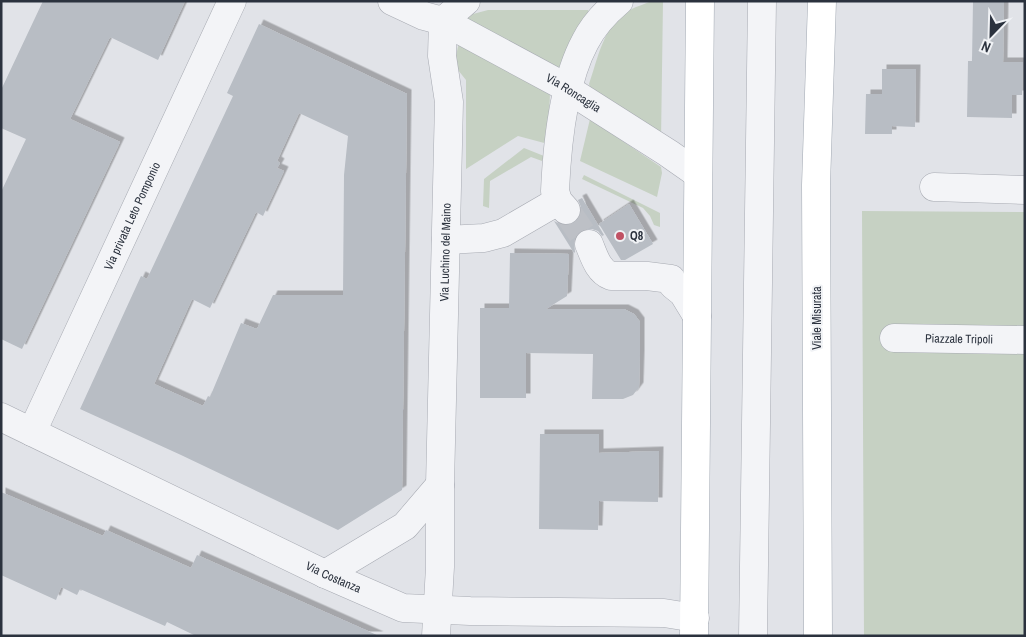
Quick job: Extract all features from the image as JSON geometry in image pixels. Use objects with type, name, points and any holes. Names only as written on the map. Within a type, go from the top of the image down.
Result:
[{"type":"main road","points":[[695,627],[700,1]]},
{"type":"main road","name":"Viale Misurata","points":[[818,636],[816,185],[822,1]]},
{"type":"street","name":"Via privata Leto Pomponio","points":[[32,432],[232,1]]},
{"type":"street","name":"Via Roncaglia","points":[[392,1],[424,16],[443,21],[568,90],[698,174]]},
{"type":"street","points":[[443,21],[466,1]]},
{"type":"street","points":[[446,240],[484,238],[503,233],[562,205],[556,191],[556,180],[564,103],[585,41],[610,8],[620,1]]},
{"type":"street","points":[[753,636],[762,1]]},
{"type":"street","name":"Via Luchino del Maino","points":[[437,623],[449,102],[442,56],[443,21]]},
{"type":"street","points":[[934,187],[1025,190]]},
{"type":"street","points":[[589,244],[600,269],[605,274],[611,276],[647,276],[671,280],[673,285],[683,293],[697,316]]},
{"type":"street","name":"Piazzale Tripoli","points":[[894,338],[1025,340]]},
{"type":"street","name":"Via Costanza","points":[[1,417],[325,574],[437,623],[470,611],[664,613],[695,627]]},
{"type":"street","points":[[325,574],[406,526],[440,485]]},
{"type":"green space","points":[[652,1],[663,1],[661,140],[590,88],[589,84],[603,42],[614,23],[630,10]]},
{"type":"green space","points":[[488,10],[588,10],[590,14],[567,76],[466,20],[473,14]]},
{"type":"green space","points":[[459,42],[550,93],[548,144],[518,136],[466,169],[466,80],[454,65]]},
{"type":"green space","points":[[590,119],[661,167],[662,173],[657,197],[580,161]]},
{"type":"green space","points":[[524,148],[544,156],[542,161],[531,157],[490,181],[489,208],[483,206],[484,179]]},
{"type":"green space","points":[[584,175],[660,213],[660,227],[654,225],[650,216],[643,208],[582,179]]},
{"type":"green space","points":[[862,211],[1025,212],[1025,636],[864,636]]},
{"type":"building","points":[[43,1],[185,1],[158,60],[110,37],[70,119],[120,142],[22,349],[1,339],[1,192],[26,139],[1,128],[1,90]]},
{"type":"building","points":[[973,1],[1004,1],[1003,62],[1023,62],[1022,95],[1012,95],[1012,118],[967,117],[968,61],[972,61]]},
{"type":"building","points":[[259,24],[407,94],[402,490],[338,530],[80,409],[141,276],[147,279],[233,96],[227,93]],"holes":[[[299,113],[348,136],[344,175],[343,295],[273,295],[257,329],[241,323],[210,397],[208,396],[203,406],[154,384],[192,299],[210,308],[256,212],[263,216],[284,171],[277,168],[280,163],[277,161]]]},
{"type":"building","points":[[882,69],[916,69],[915,127],[892,126],[892,134],[865,134],[866,94],[882,94]]},
{"type":"building","points":[[582,198],[604,235],[602,236],[598,231],[592,229],[583,230],[577,234],[574,241],[574,253],[554,221],[562,225],[576,222],[581,214],[578,200]]},
{"type":"building","points":[[629,204],[653,244],[625,260],[621,260],[599,224]]},
{"type":"building","points":[[510,253],[569,254],[567,296],[546,309],[624,309],[634,314],[640,322],[640,355],[639,387],[633,395],[623,399],[592,399],[593,354],[526,353],[526,398],[480,398],[480,308],[509,308]]},
{"type":"building","points":[[540,434],[599,434],[599,453],[659,451],[658,502],[599,501],[598,530],[539,529]]},
{"type":"building","points":[[1,492],[103,536],[106,530],[191,568],[197,555],[379,636],[196,636],[167,622],[165,626],[80,589],[77,595],[61,587],[56,600],[1,575]]},
{"type":"tunnel","points":[[566,210],[589,244]]},
{"type":"place","name":"Q8","points":[[620,236]]}]
